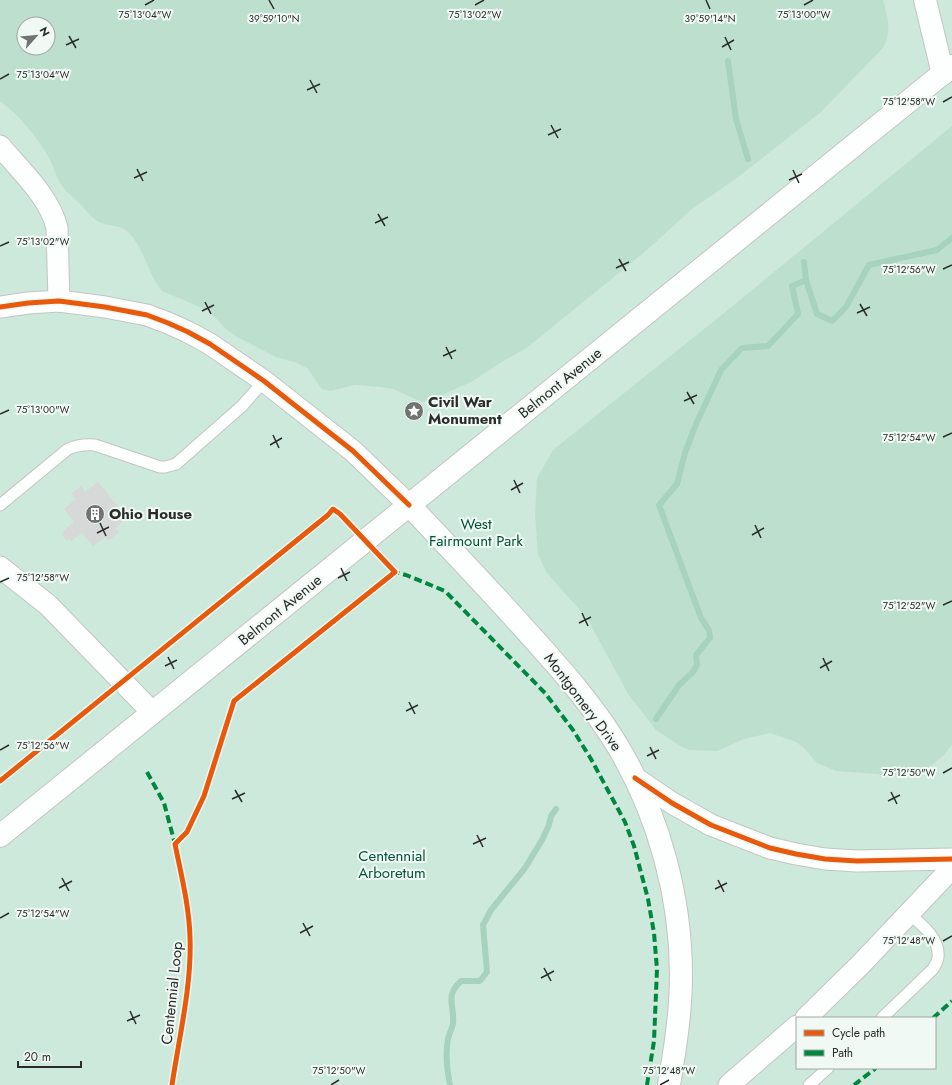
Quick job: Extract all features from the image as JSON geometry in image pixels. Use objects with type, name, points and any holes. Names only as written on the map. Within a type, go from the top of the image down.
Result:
[{"type":"main road","points":[[925,0],[948,70]]},
{"type":"main road","name":"Belmont Avenue","points":[[0,836],[948,70]]},
{"type":"main road","name":"Montgomery Drive","points":[[409,506],[495,596],[556,664],[601,721],[635,778],[660,840],[668,870],[676,911],[680,945],[680,1007],[669,1085]]},
{"type":"street","points":[[0,146],[44,199],[55,220],[57,228],[59,301]]},
{"type":"street","points":[[0,307],[59,301],[128,310],[168,323],[210,344],[264,380],[353,451],[409,506]]},
{"type":"street","points":[[0,567],[48,605],[153,713]]},
{"type":"street","points":[[635,778],[672,803],[711,825],[770,848],[825,859],[857,861],[952,859]]},
{"type":"street","points":[[807,1017],[861,964],[952,868]]},
{"type":"street","points":[[731,1084],[796,1027]]},
{"type":"lane","points":[[0,504],[68,449],[74,447],[95,445],[160,467],[176,464],[242,406],[264,380]]},
{"type":"lane","points":[[883,1017],[933,969],[939,958],[938,948],[932,937],[923,926],[908,913]]},
{"type":"lane","points":[[809,1085],[827,1069]]},
{"type":"green space","name":"West Fairmount Park","points":[[0,0],[952,0],[952,1085],[0,1085]]},
{"type":"green space","points":[[0,0],[883,0],[888,24],[888,36],[883,48],[821,112],[737,178],[692,209],[647,250],[528,347],[473,381],[424,402],[393,389],[380,387],[355,385],[330,391],[322,389],[308,369],[297,363],[276,357],[237,337],[227,330],[209,311],[162,291],[133,238],[124,229],[117,226],[102,224],[96,220],[65,190],[60,183],[49,158],[28,127],[0,101]]},
{"type":"green space","points":[[952,126],[952,745],[945,754],[923,773],[903,776],[836,771],[817,763],[804,748],[796,742],[770,733],[744,739],[717,751],[689,750],[680,746],[656,730],[628,694],[587,618],[546,572],[538,554],[535,515],[537,478],[553,450],[724,313]]},
{"type":"building","name":"Ohio House","points":[[98,482],[127,518],[115,528],[119,532],[108,541],[105,537],[93,546],[82,533],[71,541],[69,539],[67,541],[62,535],[64,533],[63,531],[74,522],[64,509],[76,499],[71,494],[81,486],[85,492]]},
{"type":"waterway","points":[[728,61],[736,119],[748,159]]},
{"type":"waterway","points":[[806,280],[817,314],[832,321],[846,307],[869,265],[937,250],[952,238]]},
{"type":"waterway","points":[[656,719],[679,685],[693,672],[697,665],[696,655],[710,638],[709,630],[701,618],[659,505],[677,484],[685,453],[696,424],[721,370],[742,348],[768,346],[798,314],[792,286],[806,280],[804,262]]},
{"type":"waterway","points":[[450,1085],[447,1068],[447,1050],[448,1039],[453,1024],[451,1001],[453,992],[461,981],[480,981],[487,972],[483,925],[491,910],[525,868],[542,840],[549,825],[551,816],[556,809]]},
{"type":"marked path","points":[[393,569],[395,572],[445,591],[545,693],[573,730],[591,759],[625,822],[634,846],[648,899],[654,933],[657,969],[654,1041],[647,1085]]},
{"type":"marked path","points":[[147,772],[164,803],[175,844]]},
{"type":"marked path","points":[[934,1017],[952,1001]]},
{"type":"marked path","points":[[854,1085],[875,1069]]},
{"type":"cycle path","points":[[0,307],[59,301],[105,307],[147,315],[188,332],[210,344],[264,381],[353,451],[409,505]]},
{"type":"cycle path","name":"Centennial Loop","points":[[0,781],[328,515],[333,509],[340,514],[395,572],[234,701],[204,796],[187,832],[175,844],[188,913],[190,955],[187,992],[172,1085]]},
{"type":"cycle path","points":[[635,778],[672,803],[711,825],[770,848],[825,859],[857,861],[952,859]]},
{"type":"place","name":"Civil War Monument","points":[[414,411]]},
{"type":"place","name":"Ohio House","points":[[95,514]]},
{"type":"park label","name":"Centennial Arboretum","points":[[392,864]]}]
